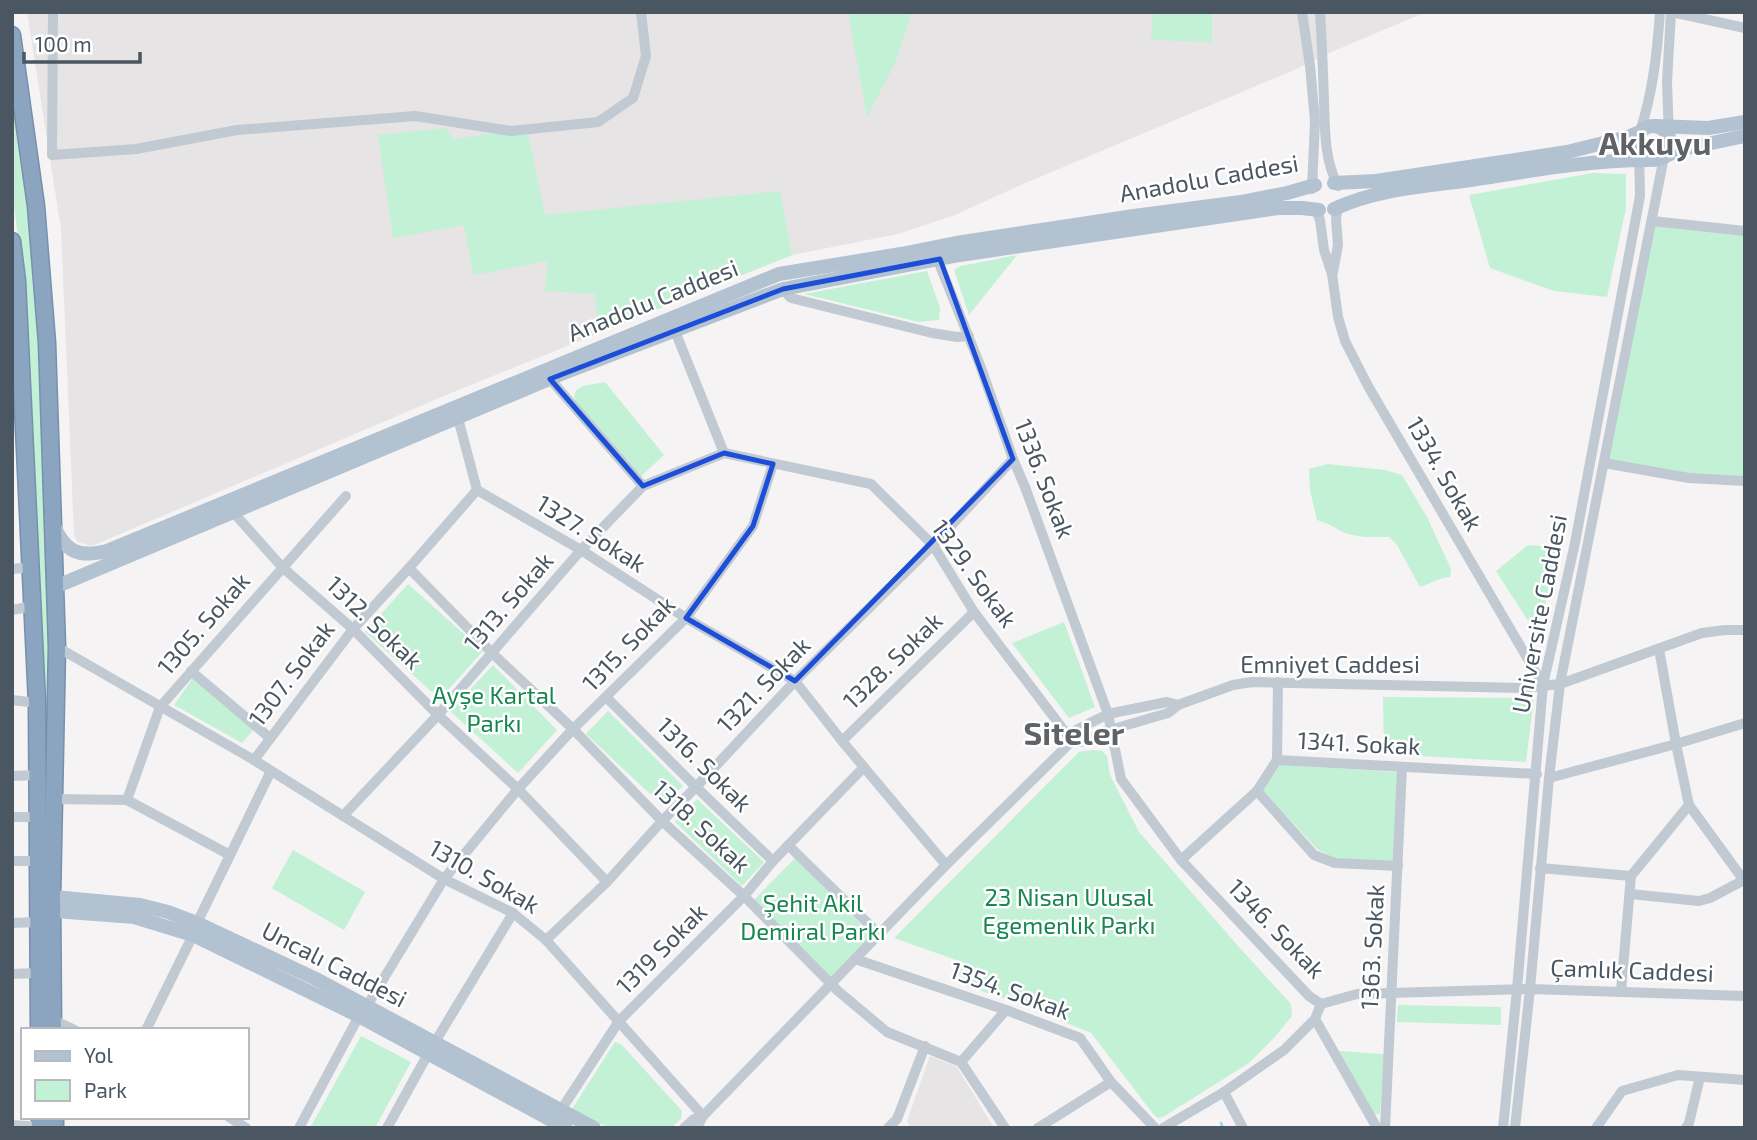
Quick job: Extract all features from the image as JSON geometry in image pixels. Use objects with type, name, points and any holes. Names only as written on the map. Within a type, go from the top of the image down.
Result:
[{"type":"highway","points":[[12,35],[36,206],[47,343],[57,647],[54,799],[38,973],[38,1028]]},
{"type":"highway","points":[[12,241],[18,281],[20,469],[32,567],[37,703],[37,861],[53,1025]]},
{"type":"main road","points":[[1745,122],[1707,128],[1645,128],[1636,142],[1642,158],[1659,160],[1678,150],[1745,136]]},
{"type":"main road","points":[[1664,130],[1670,148],[1664,157]]},
{"type":"main road","name":"Anadolu Caddesi","points":[[1336,184],[1376,181],[1567,152],[1640,132]]},
{"type":"main road","name":"Anadolu Caddesi","points":[[82,553],[107,551],[779,274],[901,254],[938,252],[1278,208],[1327,208],[1395,191],[1586,162],[1642,158]]},
{"type":"main road","points":[[1324,180],[1336,184],[1341,195],[1327,208],[1310,199],[1313,186],[1324,180]]},
{"type":"main road","name":"Anadolu Caddesi","points":[[55,587],[550,379],[783,289],[938,252],[1134,216],[1241,202],[1313,186]]},
{"type":"main road","points":[[53,523],[59,539],[82,553]]},
{"type":"main road","points":[[82,553],[74,560],[73,567],[77,573],[83,575]]},
{"type":"main road","name":"Uncalı Caddesi","points":[[43,907],[134,917],[195,929],[314,978],[363,1011],[566,1128]]},
{"type":"main road","name":"Uncalı Caddesi","points":[[431,1048],[594,1128]]},
{"type":"street","points":[[53,12],[52,155],[136,149],[237,130],[415,116],[511,131],[598,122],[634,98],[646,56],[641,12]]},
{"type":"street","points":[[1302,12],[1315,121],[1313,186]]},
{"type":"street","points":[[1320,12],[1325,142],[1336,184]]},
{"type":"street","points":[[1640,132],[1657,59],[1660,12]]},
{"type":"street","points":[[1664,130],[1672,12],[1745,28]]},
{"type":"street","name":"Universite Caddesi","points":[[1515,1128],[1560,684],[1664,157]]},
{"type":"street","name":"Universite Caddesi","points":[[1503,1128],[1543,685],[1575,543],[1640,196],[1642,158]]},
{"type":"street","name":"1334. Sokak","points":[[1332,274],[1338,245],[1336,219],[1327,208],[1320,220],[1324,250],[1332,274],[1338,317],[1345,341],[1368,386],[1543,685]]},
{"type":"street","points":[[1652,221],[1745,231]]},
{"type":"street","name":"1336. Sokak","points":[[938,252],[940,267],[969,337],[1108,714]]},
{"type":"street","points":[[783,289],[791,298],[932,333],[969,337]]},
{"type":"street","points":[[675,331],[724,453],[773,464]]},
{"type":"street","points":[[550,379],[643,486]]},
{"type":"street","points":[[458,418],[477,490]]},
{"type":"street","name":"1313. Sokak","points":[[343,816],[438,715],[581,550],[643,486],[724,453]]},
{"type":"street","name":"1321. Sokak","points":[[546,940],[607,882],[795,681],[933,545],[1013,459]]},
{"type":"street","points":[[1604,463],[1689,478],[1745,481]]},
{"type":"street","name":"1329. Sokak","points":[[773,464],[871,484],[933,545],[974,612],[1072,741]]},
{"type":"street","name":"1315. Sokak","points":[[299,1128],[363,1011],[444,879],[518,789],[573,729],[686,618],[753,526],[773,464]]},
{"type":"street","name":"1327. Sokak","points":[[477,490],[581,550],[686,618],[795,681],[946,865]]},
{"type":"street","name":"1307. Sokak","points":[[254,760],[353,629],[477,490]]},
{"type":"street","name":"1305. Sokak","points":[[127,800],[160,706],[346,496]]},
{"type":"street","name":"1312. Sokak","points":[[233,512],[282,567],[353,629],[438,715],[518,789],[607,882]]},
{"type":"street","points":[[12,569],[32,567]]},
{"type":"street","name":"1318. Sokak","points":[[409,568],[492,653],[573,729],[662,821],[744,896],[830,983],[887,1032],[961,1062]]},
{"type":"street","points":[[12,610],[33,606]]},
{"type":"street","name":"1328. Sokak","points":[[842,741],[974,612]]},
{"type":"street","name":"Emniyet Caddesi","points":[[697,1128],[703,1116],[830,983],[1072,741],[1076,730],[1108,714],[1167,702],[1178,705],[1233,685],[1278,682],[1523,688],[1560,684],[1702,634],[1745,630]]},
{"type":"street","name":"1310. Sokak","points":[[57,647],[254,760],[444,879],[513,913],[546,940],[703,1116]]},
{"type":"street","points":[[1630,894],[1699,901],[1744,881],[1689,805],[1659,649]]},
{"type":"street","points":[[191,671],[270,738]]},
{"type":"street","points":[[1277,760],[1278,682]]},
{"type":"street","name":"1316. Sokak","points":[[606,697],[773,861]]},
{"type":"street","points":[[12,700],[37,703]]},
{"type":"street","points":[[1072,741],[1081,742],[1111,729],[1168,713],[1178,705]]},
{"type":"street","name":"1346. Sokak","points":[[1108,714],[1121,779],[1181,860],[1309,996],[1321,1004],[1357,994],[1517,989]]},
{"type":"street","points":[[1549,778],[1745,723]]},
{"type":"street","points":[[1088,738],[1105,743],[1115,750]]},
{"type":"street","name":"1341. Sokak","points":[[1181,860],[1257,790],[1277,760],[1537,774]]},
{"type":"street","name":"1319 Sokak","points":[[561,1110],[619,1021],[744,896],[773,861],[864,767]]},
{"type":"street","name":"1363. Sokak","points":[[1385,1128],[1402,768]]},
{"type":"street","points":[[147,1028],[271,771]]},
{"type":"street","points":[[12,776],[38,775]]},
{"type":"street","points":[[1257,790],[1314,855],[1335,863],[1398,866]]},
{"type":"street","points":[[54,799],[127,800],[230,855]]},
{"type":"street","points":[[1621,991],[1631,876],[1689,805]]},
{"type":"street","points":[[12,817],[37,817]]},
{"type":"street","points":[[788,845],[879,934]]},
{"type":"street","points":[[12,861],[37,861]]},
{"type":"street","points":[[1540,868],[1631,876]]},
{"type":"street","points":[[12,923],[43,907]]},
{"type":"street","points":[[387,1128],[431,1048],[513,913]]},
{"type":"street","name":"1354. Sokak","points":[[855,959],[1080,1038],[1111,1082],[1155,1128]]},
{"type":"street","points":[[12,974],[38,973]]},
{"type":"street","name":"Çamlık Caddesi","points":[[1517,989],[1745,996]]},
{"type":"street","points":[[1163,1128],[1224,1092],[1284,1049],[1315,1019],[1321,1004]]},
{"type":"street","points":[[1006,1010],[961,1062],[1006,1128]]},
{"type":"street","points":[[1315,1019],[1377,1128]]},
{"type":"street","points":[[888,1128],[900,1123],[925,1046]]},
{"type":"street","points":[[1597,1128],[1622,1091],[1678,1075],[1745,1080]]},
{"type":"street","points":[[1686,1128],[1700,1077]]},
{"type":"street","points":[[1038,1128],[1111,1082]]},
{"type":"street","points":[[1224,1092],[1242,1128]]},
{"type":"street","name":"Emniyet Caddesi","points":[[684,1128],[694,1119],[703,1116]]},
{"type":"street","points":[[12,1125],[40,1127]]},
{"type":"highlighted area","points":[[940,259],[1013,459],[795,681],[686,618],[753,526],[773,464],[724,453],[643,486],[550,379],[783,289]]},
{"type":"shaded area","points":[[27,12],[1426,12],[955,215],[898,234],[792,255],[451,393],[92,546],[77,542],[74,534],[61,229]]},
{"type":"shaded area","points":[[930,1056],[957,1067],[994,1128],[911,1128],[907,1121]]},
{"type":"green space","points":[[848,12],[912,12],[895,63],[867,117]]},
{"type":"green space","points":[[1153,12],[1212,12],[1212,42],[1151,40]]},
{"type":"green space","points":[[12,74],[36,291],[41,372],[50,636],[45,883],[21,262],[12,189]]},
{"type":"green space","points":[[446,128],[452,139],[527,129],[545,215],[780,191],[792,255],[598,333],[595,294],[545,291],[547,261],[473,275],[464,225],[393,238],[378,135]]},
{"type":"green space","points":[[1593,173],[1626,174],[1626,208],[1607,297],[1554,291],[1490,268],[1469,195]]},
{"type":"green space","points":[[1652,221],[1745,231],[1745,480],[1604,463]]},
{"type":"green space","points":[[1017,255],[969,315],[954,270],[961,266]]},
{"type":"green space","points":[[927,271],[940,308],[939,320],[919,322],[804,294]]},
{"type":"green space","points":[[605,382],[664,455],[641,476],[574,397],[576,390],[583,386]]},
{"type":"green space","points":[[1328,464],[1385,470],[1402,475],[1427,517],[1451,569],[1450,577],[1420,587],[1397,545],[1389,537],[1354,535],[1317,520],[1310,490],[1309,469]]},
{"type":"green space","points":[[1528,545],[1556,547],[1539,638],[1496,571]]},
{"type":"green space","points":[[408,584],[483,651],[440,699],[365,632]]},
{"type":"green space","points":[[1064,622],[1095,707],[1069,718],[1012,643]]},
{"type":"green space","name":"Ayşe Kartal Parkı","points":[[493,665],[557,730],[518,773],[450,711]]},
{"type":"green space","points":[[193,678],[255,728],[242,743],[174,705]]},
{"type":"green space","points":[[1383,697],[1534,698],[1526,762],[1384,754]]},
{"type":"green space","points":[[608,711],[683,786],[663,806],[586,734]]},
{"type":"green space","name":"23 Nisan Ulusal Egemenlik Parkı","points":[[1102,751],[1107,756],[1110,775],[1139,832],[1291,1004],[1292,1016],[1249,1063],[1158,1118],[1091,1033],[1015,1002],[966,986],[968,981],[958,974],[959,961],[894,938],[1079,752]]},
{"type":"green space","points":[[1280,765],[1398,772],[1393,862],[1335,858],[1318,850],[1263,791]]},
{"type":"green space","points":[[697,799],[764,862],[742,886],[675,822]]},
{"type":"green space","points":[[293,850],[365,892],[344,930],[272,888]]},
{"type":"green space","name":"Şehit Akil Demiral Parkı","points":[[795,858],[873,936],[830,977],[753,901]]},
{"type":"green space","points":[[1398,1005],[1501,1007],[1501,1025],[1397,1022]]},
{"type":"green space","points":[[361,1036],[411,1062],[375,1128],[310,1128]]},
{"type":"green space","points":[[615,1042],[621,1044],[682,1111],[681,1119],[671,1128],[609,1128],[572,1109]]},
{"type":"green space","points":[[1339,1051],[1384,1054],[1380,1114],[1373,1114]]},
{"type":"waterway","points":[[1221,1123],[1223,1128]]},
{"type":"district","name":"Akkuyu","points":[[1655,144]]},
{"type":"district","name":"Siteler","points":[[1074,734]]}]
